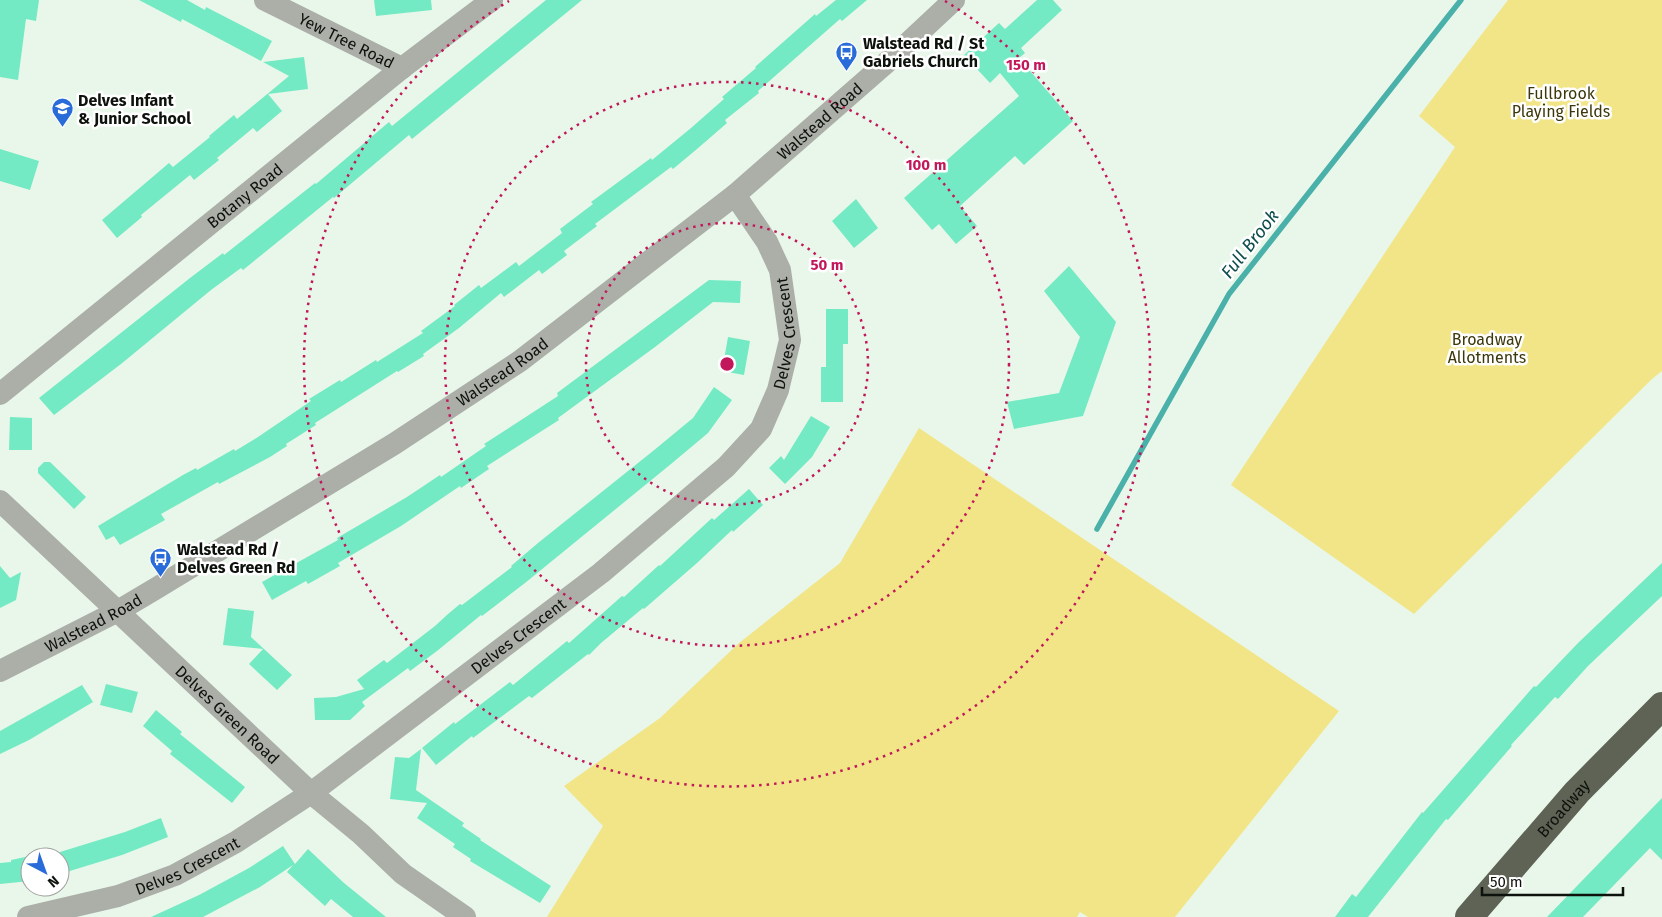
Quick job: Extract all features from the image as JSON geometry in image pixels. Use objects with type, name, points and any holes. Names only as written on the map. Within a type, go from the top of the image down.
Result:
[{"type":"highway","name":"Broadway","points":[[1469,917],[1577,792],[1662,706]]},
{"type":"street","name":"Yew Tree Road","points":[[265,0],[402,68]]},
{"type":"street","name":"Botany Road","points":[[0,394],[402,68],[492,0]]},
{"type":"street","name":"Walstead Road","points":[[0,671],[118,611],[394,444],[520,361],[735,195],[894,56],[954,0]]},
{"type":"street","name":"Delves Crescent","points":[[28,917],[118,896],[176,875],[236,842],[311,793],[600,573],[726,467],[761,429],[778,390],[790,340],[780,270],[767,242],[735,195]]},
{"type":"street","name":"Delves Green Road","points":[[0,501],[311,793],[361,834],[403,874],[465,917]]},
{"type":"green space","name":"Broadway Allotments","points":[[1508,0],[1662,0],[1662,371],[1414,614],[1231,485],[1455,147],[1419,116]]},
{"type":"green space","points":[[919,428],[1339,711],[1175,917],[1088,917],[1080,912],[1077,917],[547,917],[603,826],[564,786],[660,718],[739,643],[840,563]]},
{"type":"building","points":[[0,0],[39,0],[36,21],[26,19],[18,80],[0,77]]},
{"type":"building","points":[[139,0],[187,0],[205,10],[206,7],[272,41],[261,61],[182,19],[181,22]]},
{"type":"building","points":[[374,0],[431,0],[432,10],[376,16]]},
{"type":"building","points":[[546,0],[582,0],[412,139],[409,135],[334,198],[243,270],[241,268],[211,290],[121,364],[54,415],[39,398],[190,278],[223,253],[224,255],[316,184],[389,122],[392,126]]},
{"type":"building","points":[[836,0],[867,0],[842,21],[840,19],[758,91],[759,93],[725,120],[727,123],[697,149],[673,169],[671,167],[595,224],[597,226],[564,251],[567,255],[542,274],[539,270],[504,297],[501,293],[459,328],[423,354],[424,356],[315,423],[316,425],[286,444],[287,446],[270,457],[219,484],[218,482],[161,514],[165,520],[120,545],[114,536],[106,540],[98,526],[183,475],[196,468],[197,470],[234,449],[235,451],[258,437],[311,401],[309,399],[376,360],[377,362],[423,333],[421,331],[455,306],[479,285],[481,288],[516,262],[519,266],[562,233],[560,229],[593,204],[591,202],[651,158],[652,160],[691,128],[724,99],[722,97],[815,14],[816,16]]},
{"type":"building","points":[[1037,0],[1053,0],[1062,10],[1021,48],[1025,53],[1019,58],[1073,121],[1024,165],[1015,156],[960,206],[977,226],[956,244],[939,224],[932,230],[904,198],[1019,96],[1000,73],[990,83],[964,55],[999,23],[1005,29]]},
{"type":"building","points":[[304,57],[308,89],[268,94],[282,111],[257,132],[253,128],[217,158],[219,160],[194,180],[190,175],[141,215],[142,217],[117,238],[102,220],[169,163],[173,167],[234,115],[237,119],[289,76],[263,62]]},
{"type":"building","points":[[0,149],[39,161],[30,190],[0,181]]},
{"type":"building","points":[[856,199],[878,228],[854,248],[832,221]]},
{"type":"building","points":[[1069,266],[1116,322],[1083,416],[1014,429],[1007,402],[1059,393],[1080,337],[1044,291]]},
{"type":"building","points":[[709,280],[741,281],[740,303],[713,302],[558,418],[559,420],[487,466],[489,469],[461,488],[460,486],[401,526],[338,563],[340,566],[308,584],[306,581],[272,600],[262,582],[338,540],[337,538],[407,497],[440,475],[441,477],[486,446],[484,444],[558,396],[557,393]]},
{"type":"building","points":[[826,309],[848,309],[848,344],[843,344],[843,402],[821,402],[821,367],[826,367]]},
{"type":"building","points":[[728,337],[750,341],[744,375],[722,371]]},
{"type":"building","points":[[714,387],[732,400],[708,433],[671,464],[525,583],[481,615],[437,651],[410,671],[408,668],[362,702],[365,706],[350,720],[315,720],[314,698],[336,697],[364,689],[357,680],[384,660],[387,663],[460,604],[462,605],[512,567],[538,543],[693,418]]},
{"type":"building","points":[[811,416],[830,427],[812,457],[785,484],[769,468],[781,456],[784,460]]},
{"type":"building","points":[[10,417],[32,418],[32,450],[9,450]]},
{"type":"building","points":[[44,462],[50,462],[86,497],[74,509],[38,473],[38,468]]},
{"type":"building","points":[[749,489],[763,505],[733,532],[732,530],[697,563],[589,655],[532,698],[529,696],[473,738],[472,736],[436,765],[422,748],[454,722],[455,724],[510,682],[513,685],[567,641],[569,643],[622,596],[624,597],[660,566],[712,518],[714,520]]},
{"type":"building","points":[[1662,563],[1662,596],[1588,666],[1558,699],[1555,697],[1511,745],[1448,820],[1446,819],[1368,917],[1335,917],[1352,894],[1356,897],[1422,812],[1534,686],[1536,687],[1578,643]]},
{"type":"building","points":[[0,566],[10,578],[21,572],[16,600],[0,608]]},
{"type":"building","points":[[228,608],[254,611],[251,637],[292,675],[277,690],[249,664],[263,649],[223,645]]},
{"type":"building","points":[[106,684],[138,692],[132,713],[100,705]]},
{"type":"building","points":[[82,685],[93,702],[29,740],[0,754],[0,731]]},
{"type":"building","points":[[156,710],[182,732],[180,734],[245,787],[232,803],[170,754],[172,751],[143,726]]},
{"type":"building","points":[[421,749],[416,790],[464,823],[462,826],[480,840],[551,886],[540,903],[470,861],[471,859],[453,847],[455,844],[417,818],[427,803],[390,799],[395,757],[409,758]]},
{"type":"building","points":[[1662,798],[1662,860],[1650,848],[1583,917],[1547,917]]},
{"type":"building","points":[[161,818],[168,837],[122,855],[70,871],[70,849],[125,832]]},
{"type":"building","points":[[283,846],[295,864],[308,849],[344,883],[386,917],[353,917],[331,899],[325,906],[287,872],[293,865],[260,887],[203,917],[151,917],[199,895],[249,868]]},
{"type":"building","points":[[20,858],[20,882],[0,884],[0,863],[11,862],[11,860]]},
{"type":"waterway","name":"Full Brook","points":[[1097,529],[1229,294],[1461,0]]},
{"type":"place","name":"Walstead Rd / St Gabriels Church","points":[[847,71]]},
{"type":"place","name":"Delves Infant & Junior School","points":[[62,128]]},
{"type":"place","name":"Walstead Rd / Delves Green Rd","points":[[161,577]]},
{"type":"park label","name":"Fullbrook Playing Fields","points":[[1561,102]]}]
